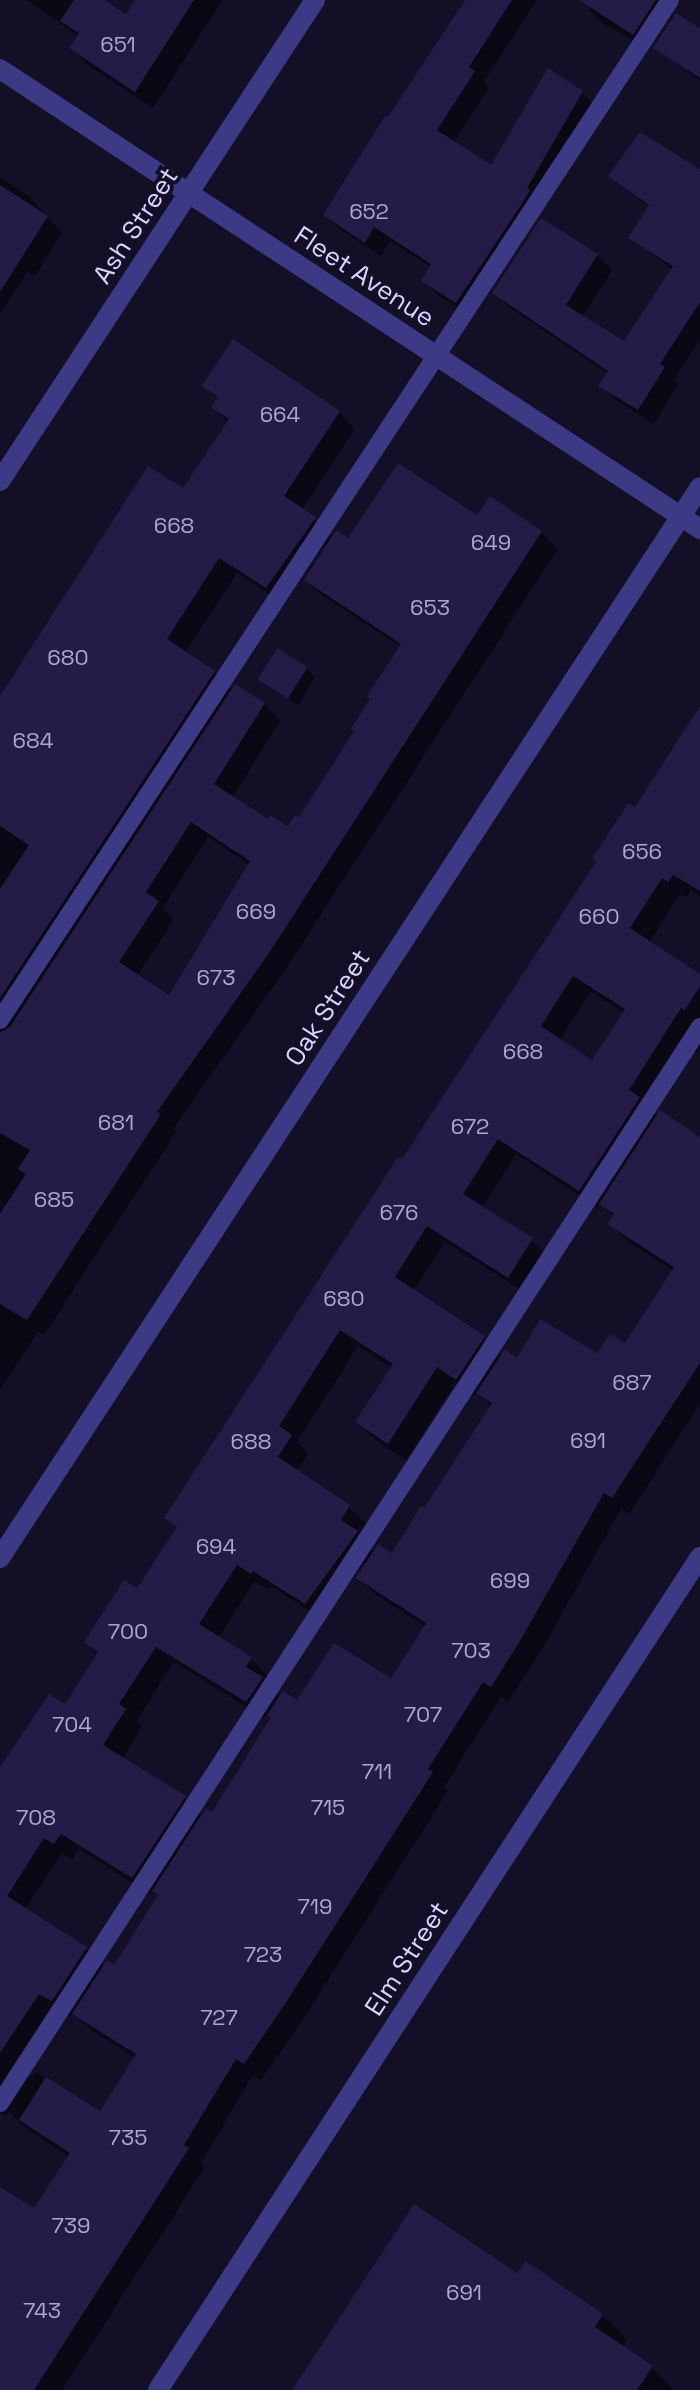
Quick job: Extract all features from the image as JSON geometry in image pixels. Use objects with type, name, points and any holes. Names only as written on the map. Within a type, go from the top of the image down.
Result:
[{"type":"street","name":"Ash Street","points":[[0,481],[315,0]]},
{"type":"street","name":"Fleet Avenue","points":[[0,69],[700,529]]},
{"type":"street","name":"Oak Street","points":[[0,1558],[700,487]]},
{"type":"street","name":"Elm Street","points":[[158,2390],[700,1557]]},
{"type":"lane","points":[[0,1020],[670,0]]},
{"type":"lane","points":[[0,2103],[700,1027]]},
{"type":"building","points":[[74,0],[105,0],[126,14],[135,0],[194,0],[135,92],[69,48],[79,33],[60,21]]},
{"type":"building","points":[[465,0],[512,0],[469,67],[475,71],[437,130],[491,165],[548,68],[583,91],[527,188],[530,190],[456,303],[421,281],[431,264],[374,227],[365,243],[323,215],[385,116],[388,117]]},
{"type":"building","points":[[579,0],[656,0],[633,35]]},
{"type":"building","points":[[676,13],[700,28],[700,78],[653,48]]},
{"type":"building","points":[[640,132],[700,169],[700,302],[660,364],[665,367],[638,410],[598,386],[608,371],[492,293],[541,218],[598,254],[566,305],[624,341],[673,266],[628,238],[649,205],[608,176]]},
{"type":"building","points":[[0,185],[48,216],[0,292]]},
{"type":"building","points":[[233,339],[340,411],[284,496],[316,517],[266,588],[219,558],[167,639],[215,671],[0,998],[0,889],[29,845],[0,826],[0,696],[148,466],[183,488],[229,419],[211,407],[218,397],[202,386]]},
{"type":"building","points":[[398,463],[477,515],[490,496],[542,531],[269,953],[157,1112],[161,1114],[27,1320],[0,1304],[0,1214],[26,1174],[18,1169],[30,1150],[0,1133],[0,1032],[10,1027],[235,684],[265,703],[214,784],[268,819],[270,815],[288,826],[295,815],[299,817],[354,731],[351,729],[370,699],[367,696],[401,644],[304,580],[336,530],[348,538]],"holes":[[[191,822],[250,861],[169,995],[119,962],[159,901],[146,892]]]},
{"type":"building","points":[[277,648],[308,667],[288,698],[257,679]]},
{"type":"building","points":[[700,706],[700,891],[673,875],[668,882],[662,878],[630,928],[700,974],[700,986],[685,1010],[681,1008],[629,1090],[640,1097],[579,1191],[498,1139],[463,1194],[533,1238],[508,1278],[427,1226],[395,1277],[485,1336],[456,1380],[437,1367],[388,1444],[355,1422],[393,1364],[340,1330],[279,1426],[292,1435],[278,1457],[350,1505],[341,1520],[358,1531],[305,1604],[253,1571],[251,1574],[237,1565],[199,1624],[252,1657],[246,1667],[263,1677],[246,1702],[156,1647],[119,1704],[126,1709],[103,1745],[186,1796],[132,1878],[61,1834],[54,1844],[44,1838],[7,1896],[87,1947],[52,2001],[39,1994],[0,2053],[0,1767],[49,1694],[65,1704],[98,1652],[84,1642],[124,1580],[137,1588],[177,1527],[164,1518],[398,1157],[402,1159],[596,862],[592,859],[628,803],[635,807]],"holes":[[[573,976],[625,1009],[592,1060],[541,1026]]]},
{"type":"building","points":[[660,1110],[700,1137],[700,1363],[612,1498],[604,1493],[520,1641],[491,1687],[483,1682],[428,1769],[433,1772],[285,2004],[244,2064],[236,2059],[184,2145],[189,2148],[34,2390],[0,2390],[0,2187],[34,2208],[70,2153],[19,2120],[46,2077],[100,2111],[136,2054],[72,2014],[107,1960],[114,1965],[158,1895],[152,1891],[206,1808],[212,1812],[271,1717],[267,1715],[283,1691],[297,1700],[334,1643],[391,1678],[426,1623],[356,1578],[378,1544],[392,1553],[421,1506],[424,1508],[492,1403],[476,1393],[505,1349],[517,1358],[540,1319],[597,1353],[610,1334],[625,1343],[674,1267],[607,1224],[614,1214],[599,1204]]},
{"type":"building","points":[[414,2204],[517,2273],[526,2261],[603,2314],[595,2327],[653,2366],[637,2390],[292,2390]]}]
